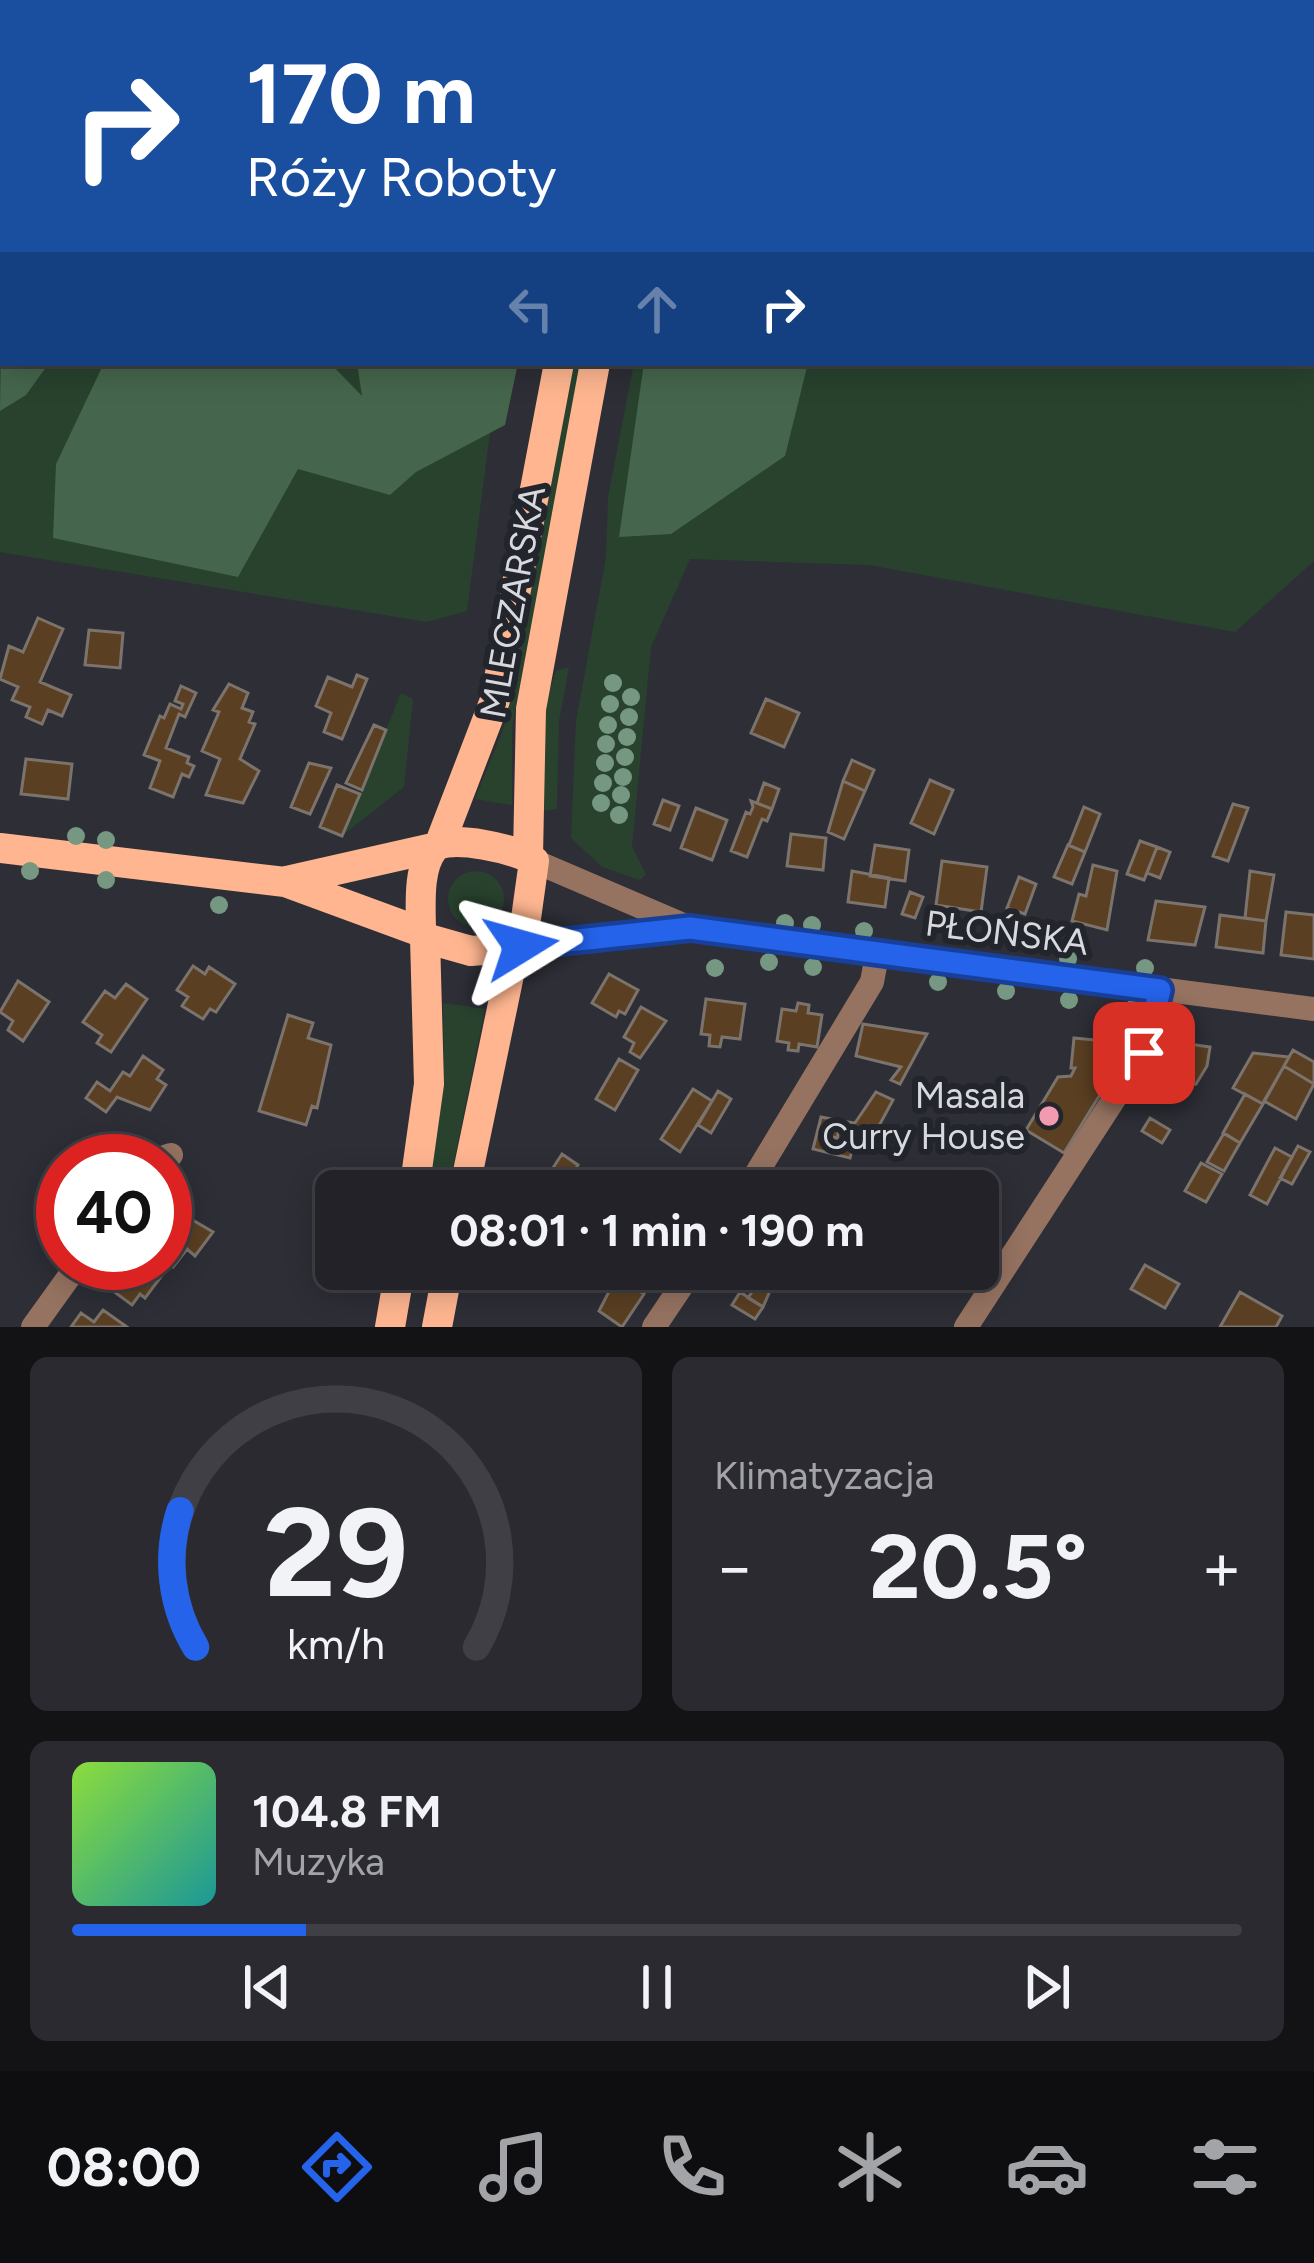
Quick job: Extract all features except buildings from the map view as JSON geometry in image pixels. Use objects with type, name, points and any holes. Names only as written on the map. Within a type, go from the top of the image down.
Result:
[{"type":"main road","name":"MLECZARSKA","points":[[437,846],[495,700],[558,366]]},
{"type":"main road","name":"MLECZARSKA","points":[[531,858],[531,709],[594,366]]},
{"type":"main road","points":[[285,882],[437,846],[484,844],[531,858],[518,949],[469,1170]]},
{"type":"main road","points":[[417,1170],[429,1084],[420,892],[437,846]]},
{"type":"main road","points":[[0,848],[285,882],[471,951],[518,949]]},
{"type":"main road","points":[[390,1327],[396,1290]]},
{"type":"main road","points":[[436,1327],[444,1290]]},
{"type":"street","name":"PŁOŃSKA","points":[[531,858],[690,928]]},
{"type":"street","name":"PŁOŃSKA","points":[[518,949],[690,928],[1314,1010]]},
{"type":"street","points":[[759,1170],[872,982],[877,955]]},
{"type":"street","points":[[966,1327],[1144,1053],[1160,990]]},
{"type":"street","points":[[33,1327],[60,1290]]},
{"type":"street","points":[[654,1327],[679,1290]]},
{"type":"green space","points":[[0,366],[499,366],[467,611],[427,622],[0,552]]},
{"type":"green space","points":[[1,366],[47,366],[26,395],[0,411]]},
{"type":"green space","points":[[103,366],[333,366],[362,396],[357,366],[517,366],[505,425],[416,472],[390,495],[298,469],[238,577],[53,538],[56,464]]},
{"type":"green space","points":[[573,366],[581,366],[512,727],[512,805],[475,799],[504,727]]},
{"type":"green space","points":[[633,366],[1314,366],[1314,561],[1235,632],[869,565],[690,559],[651,647],[632,847],[646,875],[640,880],[602,867],[571,838],[576,721],[606,557],[608,497]]},
{"type":"green space","points":[[644,366],[807,366],[785,456],[671,534],[619,537]]},
{"type":"green space","points":[[569,667],[559,721],[557,809],[541,811],[544,707],[556,671]]},
{"type":"green space","points":[[401,693],[413,699],[404,787],[343,835]]},
{"type":"green space","points":[[476,871],[496,879],[504,899],[496,919],[476,927],[456,919],[448,899],[456,879]]},
{"type":"green space","points":[[443,1003],[485,1009],[452,1170],[432,1170],[444,1077]]},
{"type":"place","name":"Masala Curry House","points":[[1049,1116]]},
{"type":"route","points":[[521,946],[690,928],[1160,990],[1144,1053]]}]
